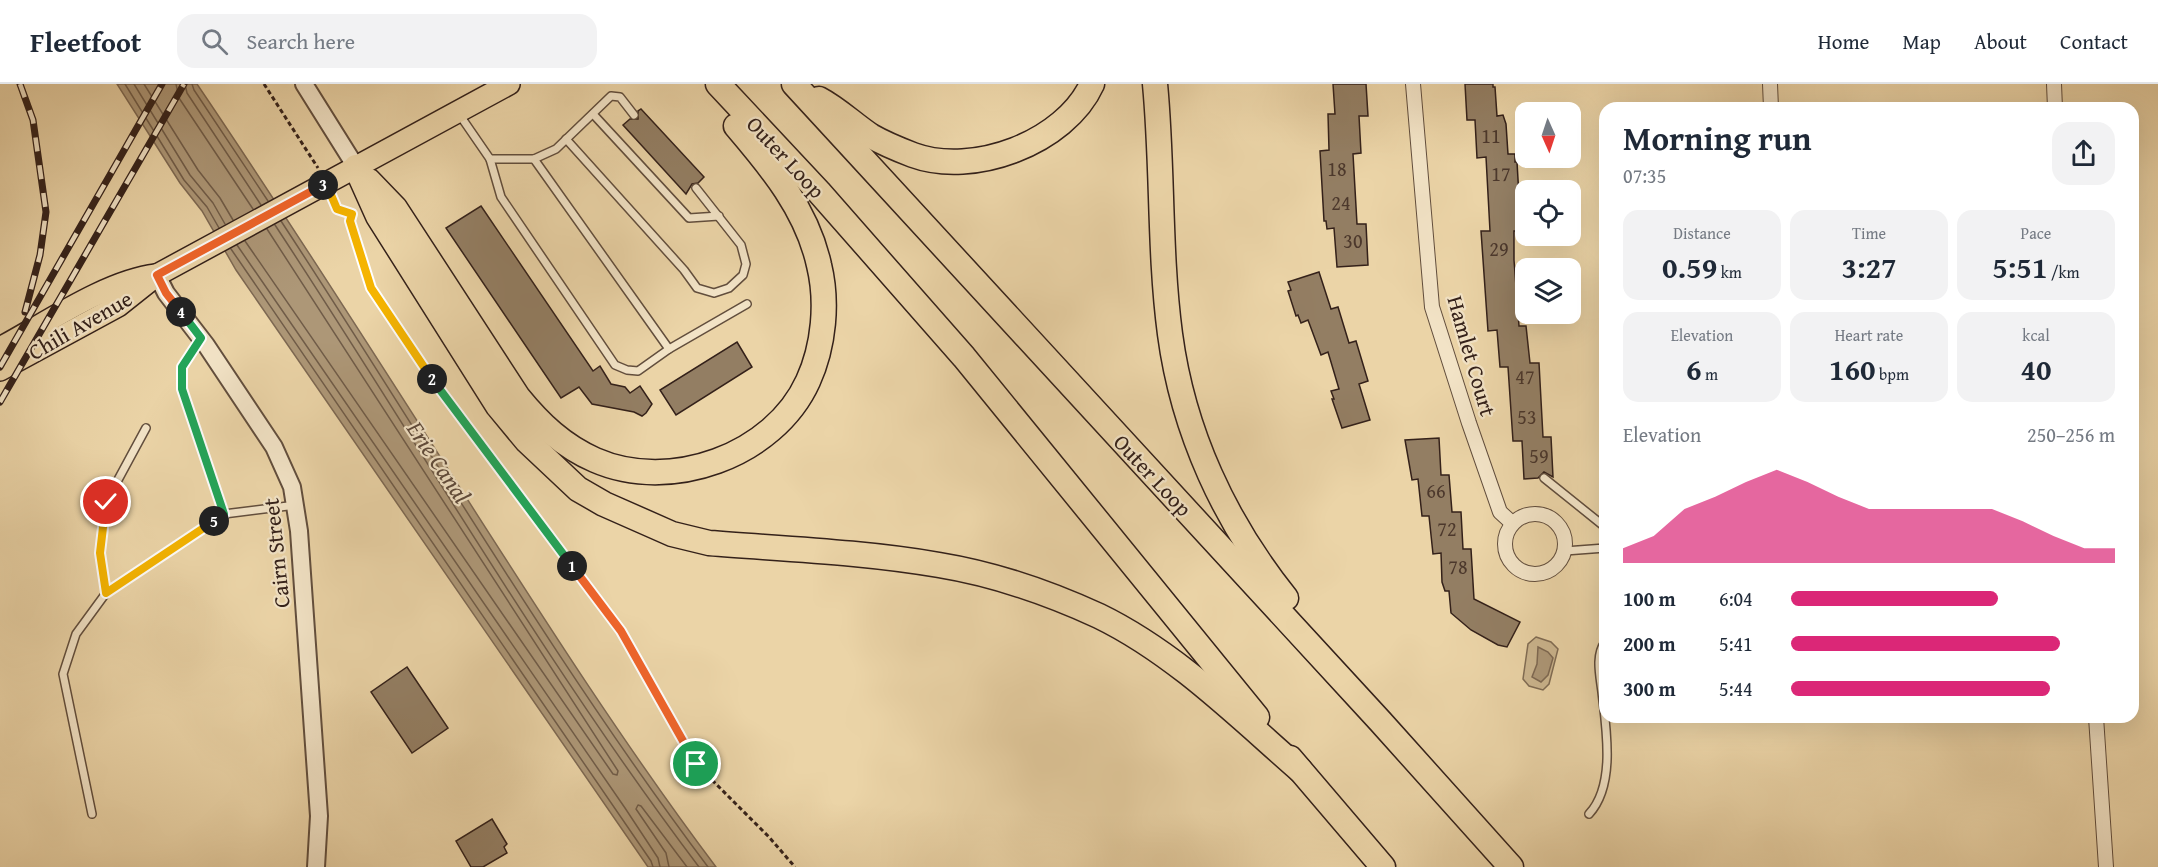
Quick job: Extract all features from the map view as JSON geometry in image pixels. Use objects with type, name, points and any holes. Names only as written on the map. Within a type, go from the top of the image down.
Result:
[{"type":"highway","points":[[356,167],[395,208],[518,397],[537,421],[562,442],[596,460],[650,472],[700,468],[738,451],[775,426],[808,381],[823,327],[819,266],[810,237],[779,177],[733,121],[708,84]]},
{"type":"highway","name":"Outer Loop","points":[[718,84],[819,192],[964,357],[1300,770],[1383,867]]},
{"type":"highway","points":[[795,85],[834,106],[872,136],[915,156],[941,161],[966,161],[996,158],[1017,150],[1044,135],[1069,115],[1087,94],[1092,84]]},
{"type":"highway","points":[[1155,84],[1170,334],[1179,386],[1192,428],[1209,474],[1234,525],[1263,569],[1380,721]]},
{"type":"highway","name":"Outer Loop","points":[[795,85],[1380,721],[1510,867]]},
{"type":"highway","points":[[356,167],[378,216],[498,406],[527,441],[578,489],[638,521],[672,534],[709,543],[940,565],[1002,579],[1056,598],[1101,617],[1167,657],[1300,770]]},
{"type":"main road","name":"Chili Avenue","points":[[0,370],[118,306],[157,275],[509,84]]},
{"type":"main road","name":"Chili Avenue","points":[[0,348],[109,289],[157,275]]},
{"type":"street","name":"Hamlet Court","points":[[1413,84],[1432,307],[1500,512],[1512,523]]},
{"type":"street","points":[[1770,84],[1771,102]]},
{"type":"street","points":[[2054,84],[2055,102]]},
{"type":"street","points":[[309,86],[356,167]]},
{"type":"street","name":"Cairn Street","points":[[157,275],[170,298],[201,338],[269,438],[288,477],[296,505],[319,816],[316,867]]},
{"type":"street","points":[[1540,513],[1558,523],[1563,531],[1565,551],[1554,568],[1545,573],[1525,573],[1516,568],[1505,551],[1507,531],[1512,523],[1530,514],[1540,513]]},
{"type":"street","points":[[2096,723],[2106,867]]},
{"type":"lane","points":[[490,159],[534,159],[556,149],[593,114],[604,100],[611,96],[620,97],[634,115]]},
{"type":"lane","points":[[458,112],[490,159],[501,197],[615,365],[627,370],[638,371],[669,349],[747,304]]},
{"type":"lane","points":[[593,114],[689,218],[719,216]]},
{"type":"lane","points":[[566,139],[684,270],[697,288],[714,293],[729,288],[742,275],[746,264],[741,245],[696,188]]},
{"type":"lane","points":[[534,159],[669,349]]},
{"type":"lane","points":[[201,338],[182,367],[182,389],[224,514]]},
{"type":"lane","points":[[106,593],[100,553],[106,502],[146,428]]},
{"type":"lane","points":[[1544,478],[1599,522]]},
{"type":"lane","points":[[92,814],[63,674],[76,634],[106,593],[224,514],[296,505]]},
{"type":"lane","points":[[1565,551],[1599,548]]},
{"type":"lane","points":[[1589,814],[1602,793],[1605,781],[1606,723]]},
{"type":"path","points":[[264,84],[326,183],[337,209],[352,214],[350,221],[371,288],[436,385],[621,631],[696,764],[769,837],[795,867]]},
{"type":"shaded area","points":[[1536,637],[1551,642],[1558,649],[1549,684],[1543,690],[1529,686],[1523,679],[1528,644]]},
{"type":"water","name":"Erie Canal","points":[[117,84],[197,84],[298,236],[523,587],[649,775],[716,867],[648,867],[236,270],[202,211],[180,183]]},
{"type":"water","points":[[1538,647],[1548,652],[1553,658],[1548,675],[1541,682],[1532,677],[1537,664]]},
{"type":"building","points":[[1333,84],[1366,84],[1368,116],[1359,116],[1361,153],[1353,154],[1357,224],[1366,224],[1368,265],[1337,267],[1334,228],[1327,229],[1326,221],[1324,221],[1320,151],[1329,150],[1328,114],[1335,114]]},
{"type":"building","points":[[1465,84],[1493,84],[1497,116],[1503,115],[1506,124],[1508,154],[1515,154],[1515,168],[1517,168],[1514,231],[1515,324],[1526,326],[1530,363],[1539,363],[1543,437],[1551,437],[1553,477],[1544,472],[1538,478],[1524,479],[1522,441],[1513,441],[1508,367],[1500,367],[1497,330],[1488,331],[1481,231],[1490,231],[1486,157],[1477,158],[1475,120],[1467,120]]},
{"type":"building","points":[[641,109],[704,177],[698,183],[692,184],[686,194],[623,125],[630,119],[638,119],[638,111]]},
{"type":"building","points":[[481,206],[593,371],[600,366],[611,384],[625,387],[630,393],[640,386],[652,404],[646,413],[642,416],[634,412],[592,404],[579,387],[561,398],[446,228]]},
{"type":"building","points":[[1319,272],[1331,309],[1338,307],[1349,343],[1356,341],[1368,381],[1359,384],[1370,420],[1342,428],[1332,399],[1334,399],[1331,391],[1339,389],[1328,352],[1321,355],[1308,320],[1301,323],[1298,315],[1296,316],[1288,291],[1291,290],[1288,282]]},
{"type":"building","points":[[737,342],[752,367],[676,415],[660,390]]},
{"type":"building","points":[[1439,438],[1441,475],[1449,475],[1452,512],[1461,512],[1463,549],[1471,549],[1474,599],[1520,622],[1507,647],[1498,645],[1471,630],[1451,613],[1449,591],[1445,591],[1442,582],[1441,553],[1433,554],[1429,516],[1422,516],[1418,479],[1412,480],[1405,440]]},
{"type":"building","points":[[407,667],[448,728],[412,753],[371,692]]},
{"type":"building","points":[[492,819],[507,844],[504,847],[507,853],[483,867],[471,867],[456,841]]},
{"type":"railway","points":[[20,84],[33,120],[46,212],[40,255],[25,312]]},
{"type":"railway","points":[[0,367],[162,84]]},
{"type":"railway","points":[[0,402],[184,84]]},
{"type":"route","points":[[106,502],[100,553],[106,593],[224,514],[193,421],[185,404],[182,389],[182,367],[201,338],[166,293],[157,275],[326,183],[338,206],[337,209],[352,214],[350,221],[371,288],[436,385],[621,631],[696,764]]}]
